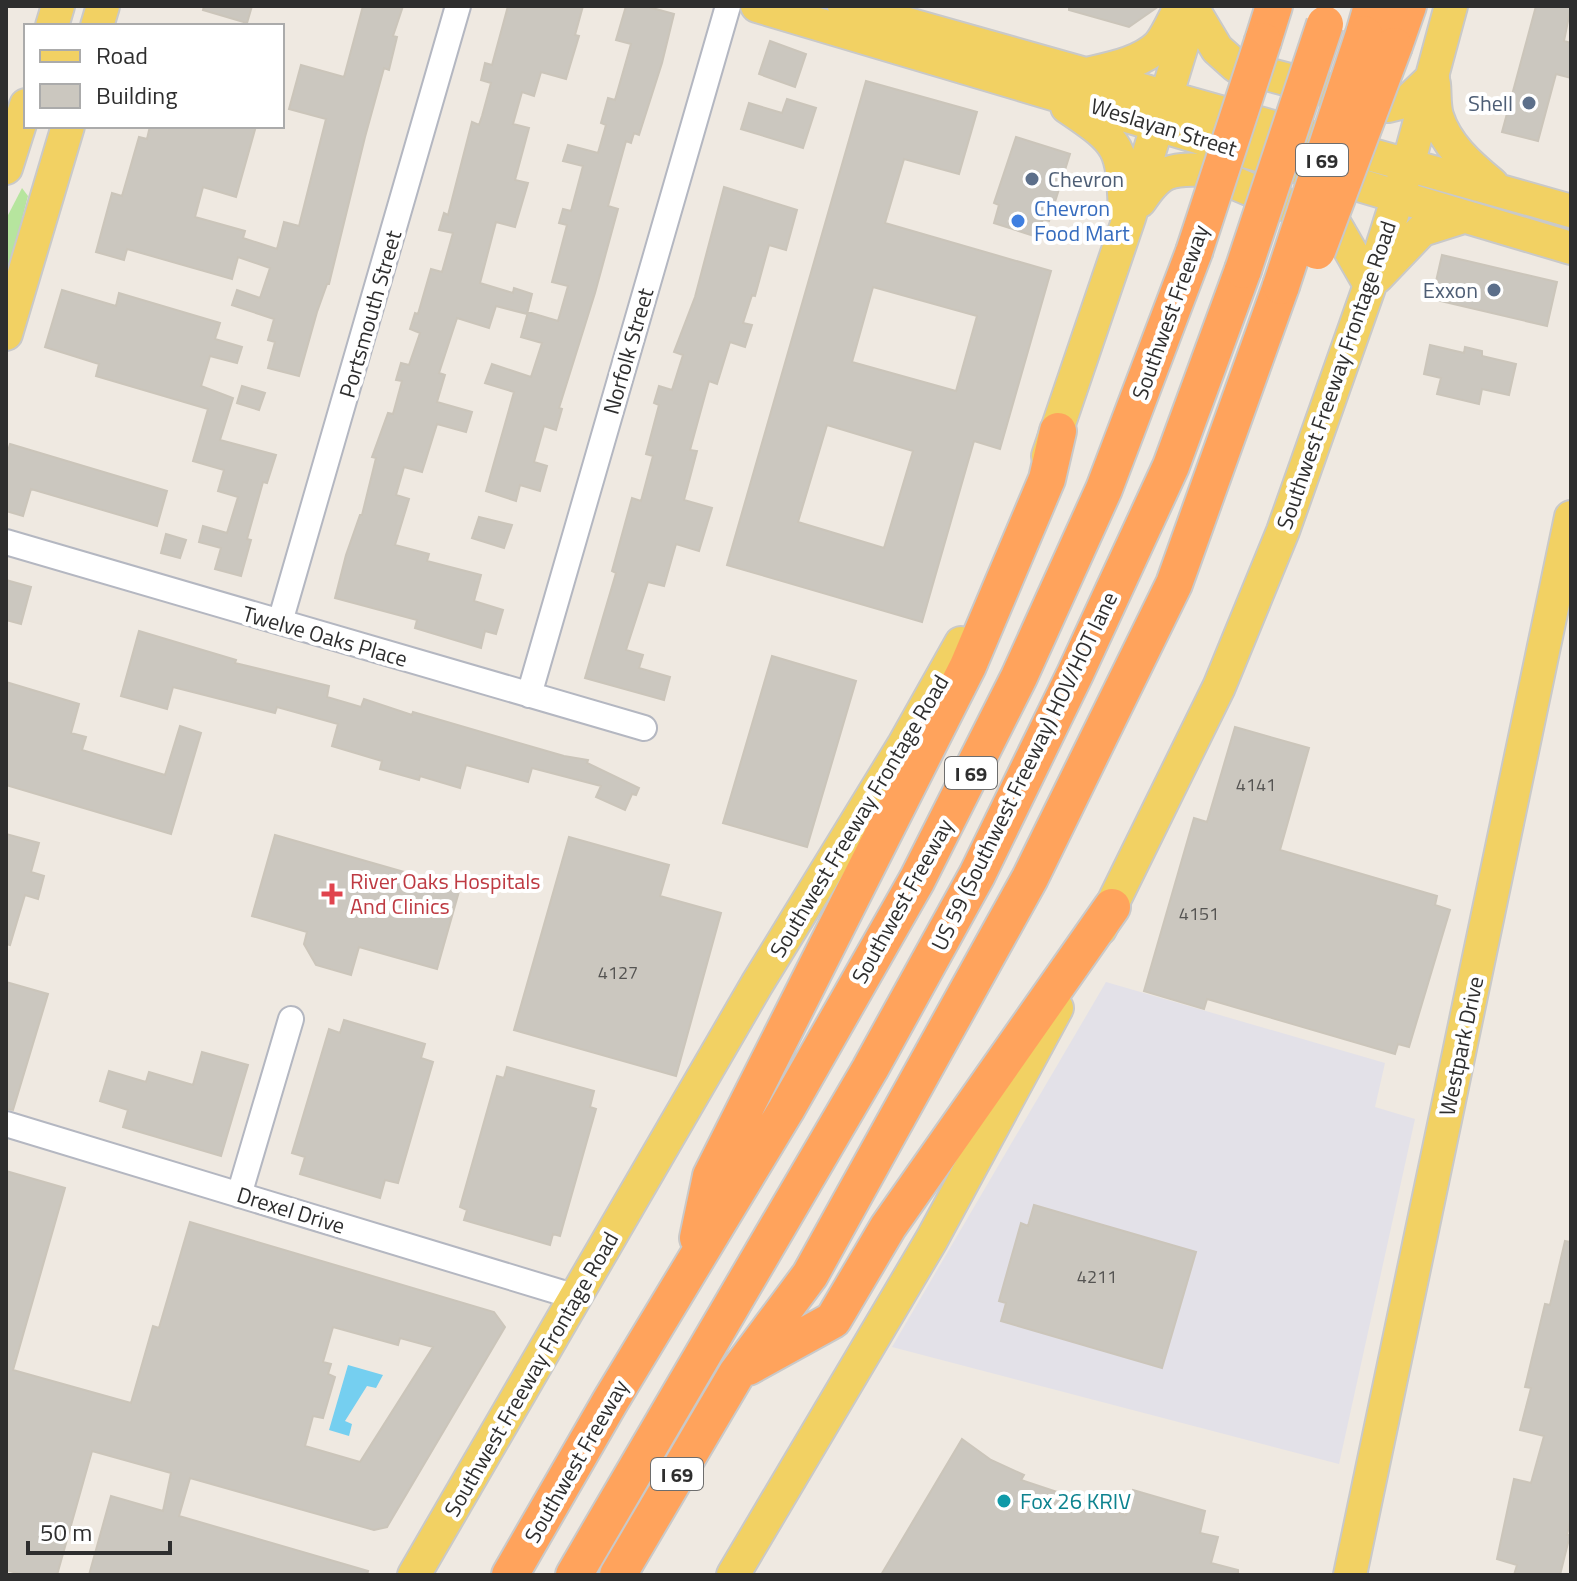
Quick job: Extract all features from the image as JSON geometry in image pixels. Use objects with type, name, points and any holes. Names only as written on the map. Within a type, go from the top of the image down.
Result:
[{"type":"highway","points":[[1376,29],[1408,6]]},
{"type":"highway","name":"Southwest Freeway","points":[[510,1575],[611,1400],[786,1110],[917,880],[1019,677],[1104,489],[1194,252],[1273,7]]},
{"type":"highway","name":"US 59 (Southwest Freeway) HOV/HOT lane","points":[[574,1575],[870,1069],[977,875],[1075,674],[1171,466],[1243,270],[1328,15]]},
{"type":"highway","name":"I 69","points":[[618,1575],[737,1373],[810,1275],[1030,878],[1174,584],[1291,290],[1376,29]]},
{"type":"highway","points":[[692,1267],[711,1176],[968,666],[1047,479],[1058,431]]},
{"type":"highway","points":[[737,1373],[833,1320],[888,1227],[1112,907]]},
{"type":"main road","name":"Weslayan Street","points":[[757,6],[1041,90],[1163,112],[1408,165],[1571,211]]},
{"type":"main road","name":"Weslayan Street","points":[[844,6],[1082,75],[1163,112],[1397,198],[1571,248]]},
{"type":"main road","name":"Southwest Freeway Frontage Road","points":[[733,1575],[932,1239],[1112,907],[1230,659],[1283,531],[1370,285],[1408,165],[1451,6]]},
{"type":"main road","points":[[1082,75],[1112,68],[1150,52],[1189,7],[1217,49],[1236,66],[1388,106],[1408,101],[1433,77]]},
{"type":"main road","name":"Southwest Freeway Frontage Road","points":[[414,1575],[757,984],[955,655],[1029,502],[1058,431],[1163,112],[1189,7]]},
{"type":"main road","points":[[1433,77],[1437,115],[1451,142],[1462,159],[1501,191]]},
{"type":"main road","points":[[1041,90],[1099,128],[1116,147],[1128,223]]},
{"type":"main road","points":[[24,111],[8,163],[55,169]]},
{"type":"main road","points":[[6,334],[67,128]]},
{"type":"main road","points":[[1128,223],[1154,180],[1176,171],[1204,170],[1336,226],[1370,285],[1422,230],[1463,217]]},
{"type":"main road","name":"Westpark Drive","points":[[1350,1575],[1571,517]]},
{"type":"street","name":"Portsmouth Street","points":[[280,622],[458,6]]},
{"type":"street","name":"Norfolk Street","points":[[529,695],[728,6]]},
{"type":"street","name":"Twelve Oaks Place","points":[[6,542],[644,728]]},
{"type":"street","points":[[239,1195],[291,1019]]},
{"type":"street","name":"Drexel Drive","points":[[6,1124],[576,1297]]},
{"type":"shaded area","points":[[1106,982],[1385,1063],[1375,1107],[1415,1119],[1339,1464],[892,1347]]},
{"type":"green space","points":[[22,188],[28,196],[6,281],[6,219]]},
{"type":"water","points":[[348,1365],[383,1375],[376,1388],[367,1386],[345,1421],[352,1424],[349,1436],[329,1430]]},
{"type":"building","points":[[204,6],[252,6],[247,23],[203,10]]},
{"type":"building","points":[[363,6],[403,6],[393,36],[397,37],[389,70],[384,68],[365,137],[329,284],[317,312],[299,376],[268,368],[275,342],[268,340],[274,319],[232,305],[237,290],[260,298],[270,268],[238,257],[232,279],[127,249],[124,260],[96,252],[112,193],[122,196],[139,137],[147,139],[150,128],[255,128],[236,197],[203,187],[195,217],[245,231],[243,238],[277,249],[284,222],[299,226],[326,119],[289,109],[301,65],[344,77]]},
{"type":"building","points":[[508,6],[583,6],[575,35],[579,36],[566,79],[541,72],[534,96],[522,92],[513,124],[529,128],[515,180],[528,183],[515,227],[496,222],[480,283],[513,293],[514,288],[532,294],[527,314],[496,306],[489,328],[457,318],[439,373],[445,375],[437,402],[472,412],[466,432],[437,424],[422,472],[404,467],[396,495],[409,499],[395,545],[429,554],[427,561],[481,575],[474,601],[503,610],[496,634],[485,631],[481,648],[415,628],[417,620],[335,598],[346,555],[362,515],[376,458],[372,457],[388,413],[393,414],[402,381],[396,380],[401,363],[409,365],[420,333],[410,329],[415,313],[418,314],[431,269],[442,272],[453,233],[439,230],[444,213],[448,215],[472,122],[479,125],[482,116],[491,83],[481,80],[485,63],[492,65]]},
{"type":"building","points":[[626,6],[645,6],[674,14],[639,135],[634,133],[631,143],[626,141],[608,206],[618,209],[559,408],[562,409],[556,430],[544,426],[534,462],[547,466],[540,491],[520,485],[516,501],[486,491],[514,392],[485,383],[492,364],[531,377],[542,343],[521,337],[528,312],[558,321],[568,286],[552,282],[567,225],[559,223],[563,209],[571,211],[583,166],[563,161],[568,145],[598,153],[606,125],[601,123],[608,98],[615,100],[631,44],[616,40]]},
{"type":"building","points":[[1069,6],[1159,6],[1129,27],[1069,10]]},
{"type":"building","points":[[1536,6],[1571,6],[1564,41],[1571,43],[1571,78],[1556,74],[1538,141],[1502,132]]},
{"type":"building","points":[[770,41],[806,54],[795,87],[759,74]]},
{"type":"building","points":[[866,81],[977,112],[959,174],[904,159],[885,223],[1051,271],[1000,449],[974,441],[922,622],[727,565]],"holes":[[[873,287],[977,316],[956,391],[852,362]],[[827,425],[913,451],[884,548],[798,522]]]},
{"type":"building","points":[[787,99],[816,108],[803,148],[741,129],[749,103],[782,113]]},
{"type":"building","name":"Chevron","points":[[1016,137],[1070,154],[1049,221],[1043,219],[1037,237],[994,223],[999,205],[994,203]]},
{"type":"building","points":[[724,187],[797,210],[786,250],[769,245],[755,296],[752,295],[743,323],[752,325],[745,347],[730,342],[717,384],[709,381],[690,450],[697,451],[684,500],[712,508],[699,551],[676,544],[664,586],[648,582],[626,650],[643,655],[639,668],[670,677],[664,700],[585,678],[616,573],[612,571],[632,498],[641,501],[653,456],[646,454],[659,405],[654,403],[659,386],[672,390],[683,355],[674,352],[695,297]]},
{"type":"building","name":"Exxon","points":[[1442,255],[1557,282],[1547,326],[1432,299]]},
{"type":"building","points":[[62,290],[116,306],[119,293],[220,323],[215,339],[242,347],[237,363],[210,356],[201,386],[233,398],[220,440],[276,455],[267,483],[263,482],[247,539],[251,540],[241,576],[215,569],[221,548],[199,542],[203,526],[227,533],[238,497],[218,491],[224,470],[193,461],[208,409],[96,376],[99,364],[45,347]]},
{"type":"building","points":[[1430,345],[1464,353],[1465,347],[1482,351],[1482,356],[1516,364],[1509,395],[1482,389],[1479,404],[1437,394],[1441,378],[1424,374]]},
{"type":"building","points":[[242,386],[265,393],[259,410],[237,403]]},
{"type":"building","points":[[10,444],[167,491],[157,526],[31,489],[23,516],[6,511],[6,458]]},
{"type":"building","points":[[479,517],[512,525],[504,548],[472,538]]},
{"type":"building","points":[[166,534],[186,540],[180,558],[161,553]]},
{"type":"building","points":[[6,580],[31,587],[21,624],[6,620]]},
{"type":"building","points":[[139,631],[236,660],[235,663],[329,686],[327,697],[361,707],[364,699],[412,715],[413,712],[564,756],[588,760],[587,763],[639,788],[636,795],[632,794],[625,810],[596,797],[601,786],[532,768],[528,782],[466,765],[460,788],[420,776],[419,780],[380,769],[382,761],[332,746],[338,724],[277,707],[275,713],[173,687],[167,709],[121,696]]},
{"type":"building","points":[[772,656],[856,681],[807,847],[723,823]]},
{"type":"building","points":[[6,682],[79,704],[71,733],[86,737],[82,750],[165,775],[180,726],[201,733],[171,834],[6,785]]},
{"type":"building","points":[[1235,727],[1309,748],[1280,850],[1437,896],[1435,905],[1450,910],[1409,1047],[1398,1044],[1395,1054],[1207,999],[1204,1009],[1144,991],[1194,818],[1207,822]]},
{"type":"building","points":[[6,834],[39,843],[31,872],[44,876],[38,899],[25,895],[10,945],[6,944]]},
{"type":"building","points":[[275,835],[460,888],[437,969],[359,947],[351,975],[316,965],[304,944],[307,932],[252,916]]},
{"type":"building","points":[[569,837],[669,865],[660,896],[721,913],[676,1076],[514,1030]]},
{"type":"building","points":[[6,982],[48,994],[13,1110],[6,1109]]},
{"type":"building","points":[[344,1020],[425,1044],[421,1058],[433,1062],[398,1183],[385,1180],[380,1198],[300,1174],[305,1157],[292,1153],[329,1029],[340,1033]]},
{"type":"building","points":[[202,1052],[248,1065],[221,1156],[123,1127],[128,1110],[100,1101],[109,1071],[146,1082],[149,1072],[193,1085]]},
{"type":"building","points":[[507,1067],[594,1091],[590,1107],[596,1109],[560,1236],[553,1234],[550,1245],[464,1220],[467,1210],[460,1207],[497,1076],[504,1078]]},
{"type":"building","points":[[6,1171],[65,1188],[13,1370],[131,1403],[153,1326],[159,1328],[190,1222],[494,1312],[505,1327],[387,1527],[374,1530],[190,1478],[179,1516],[368,1571],[367,1575],[89,1575],[111,1496],[163,1511],[171,1473],[92,1451],[57,1575],[24,1575],[6,1570]],"holes":[[[333,1327],[398,1345],[400,1338],[433,1347],[360,1462],[305,1446],[313,1416],[323,1418],[335,1377],[328,1374],[331,1364],[323,1362]]]},
{"type":"building","points":[[1034,1205],[1196,1252],[1162,1368],[1001,1321],[1006,1303],[999,1301],[1021,1223],[1028,1226]]},
{"type":"building","points":[[1565,1241],[1571,1242],[1571,1518],[1567,1535],[1570,1535],[1560,1575],[1514,1575],[1517,1565],[1497,1559],[1514,1479],[1531,1483],[1544,1436],[1520,1430],[1531,1388],[1525,1387],[1545,1304],[1550,1305]]},
{"type":"building","name":"Fox 26 KRIV","points":[[962,1439],[991,1460],[1024,1475],[1021,1480],[1126,1515],[1133,1490],[1205,1511],[1200,1533],[1218,1537],[1211,1563],[1238,1570],[1238,1575],[881,1575]]},
{"type":"place","name":"Shell","points":[[1529,103]]},
{"type":"place","name":"Chevron","points":[[1032,179]]},
{"type":"place","name":"Chevron Food Mart","points":[[1018,221]]},
{"type":"place","name":"Exxon","points":[[1494,290]]},
{"type":"place","name":"River Oaks Hospitals And Clinics","points":[[332,894]]},
{"type":"place","name":"Fox 26 KRIV","points":[[1004,1501]]}]
